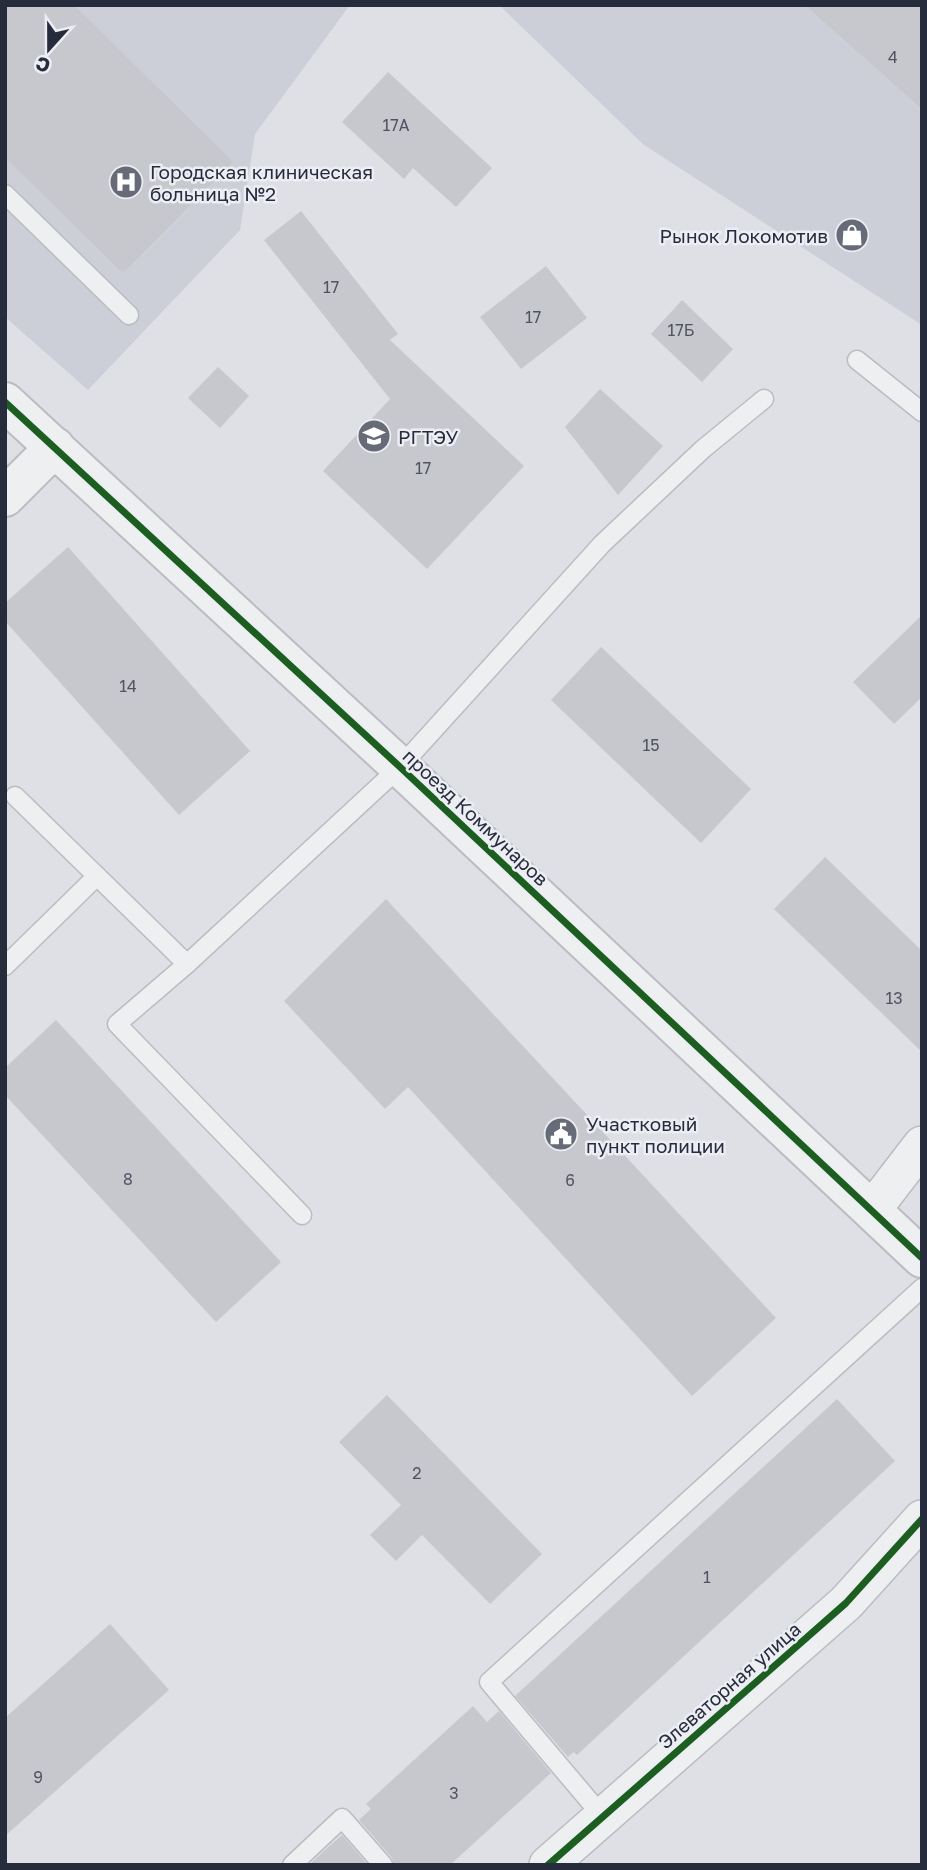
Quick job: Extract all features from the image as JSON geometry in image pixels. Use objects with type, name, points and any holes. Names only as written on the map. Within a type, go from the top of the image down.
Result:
[{"type":"street","name":"проезд Коммунаров","points":[[5,402],[400,767],[922,1258]]},
{"type":"street","points":[[5,496],[55,447]]},
{"type":"street","points":[[872,1210],[922,1145]]},
{"type":"street","name":"Элеваторная улица","points":[[548,1865],[846,1603],[922,1519]]},
{"type":"lane","points":[[5,194],[129,315]]},
{"type":"lane","points":[[857,360],[922,412]]},
{"type":"lane","points":[[302,1215],[117,1024],[187,964],[400,767],[602,544],[703,449],[764,399]]},
{"type":"lane","points":[[15,796],[187,964]]},
{"type":"lane","points":[[5,966],[97,876]]},
{"type":"lane","points":[[603,1816],[489,1682],[922,1288]]},
{"type":"lane","points":[[292,1865],[342,1818],[383,1865]]},
{"type":"shaded area","name":"Городская клиническая больница №2","points":[[5,5],[350,5],[255,134],[240,230],[88,390],[5,317]]},
{"type":"shaded area","name":"Рынок Локомотив","points":[[499,5],[922,5],[922,325],[644,145]]},
{"type":"building","points":[[5,5],[74,5],[233,162],[123,273],[5,157]]},
{"type":"building","points":[[805,5],[922,5],[922,109]]},
{"type":"building","points":[[388,72],[492,168],[456,207],[413,168],[404,179],[342,122]]},
{"type":"building","points":[[301,211],[398,334],[390,340],[524,466],[427,569],[323,471],[390,399],[264,240]]},
{"type":"building","points":[[546,266],[587,318],[521,369],[480,317]]},
{"type":"building","points":[[682,300],[733,349],[702,382],[651,334]]},
{"type":"building","points":[[218,367],[249,396],[220,428],[188,398]]},
{"type":"building","points":[[600,389],[663,446],[618,495],[565,427]]},
{"type":"building","points":[[68,547],[250,751],[179,815],[5,621],[5,603]]},
{"type":"building","points":[[922,615],[922,697],[894,724],[853,682]]},
{"type":"building","points":[[601,647],[751,789],[701,843],[551,700]]},
{"type":"building","points":[[825,857],[922,951],[922,1052],[774,909]]},
{"type":"building","points":[[386,899],[776,1318],[692,1396],[408,1087],[385,1109],[284,1001]]},
{"type":"building","points":[[56,1020],[281,1262],[216,1322],[5,1095],[5,1068]]},
{"type":"building","points":[[387,1395],[542,1554],[490,1604],[422,1535],[396,1561],[370,1535],[401,1505],[339,1442]]},
{"type":"building","points":[[837,1399],[895,1461],[577,1755],[574,1752],[568,1757],[515,1696]]},
{"type":"building","points":[[110,1624],[169,1690],[5,1836],[5,1718]]},
{"type":"building","points":[[473,1706],[487,1722],[499,1711],[551,1773],[450,1865],[394,1865],[392,1858],[359,1820],[371,1809],[366,1804]]},
{"type":"building","points":[[342,1835],[368,1865],[309,1865],[326,1849]]},
{"type":"cycle path","points":[[5,402],[400,767],[922,1258]]},
{"type":"cycle path","points":[[548,1865],[846,1603],[922,1519]]},
{"type":"place","name":"Городская клиническая больница №2","points":[[126,182]]},
{"type":"place","name":"Рынок Локомотив","points":[[852,235]]},
{"type":"place","name":"РГТЭУ","points":[[374,436]]},
{"type":"place","name":"Участковый пункт полиции","points":[[561,1134]]}]
